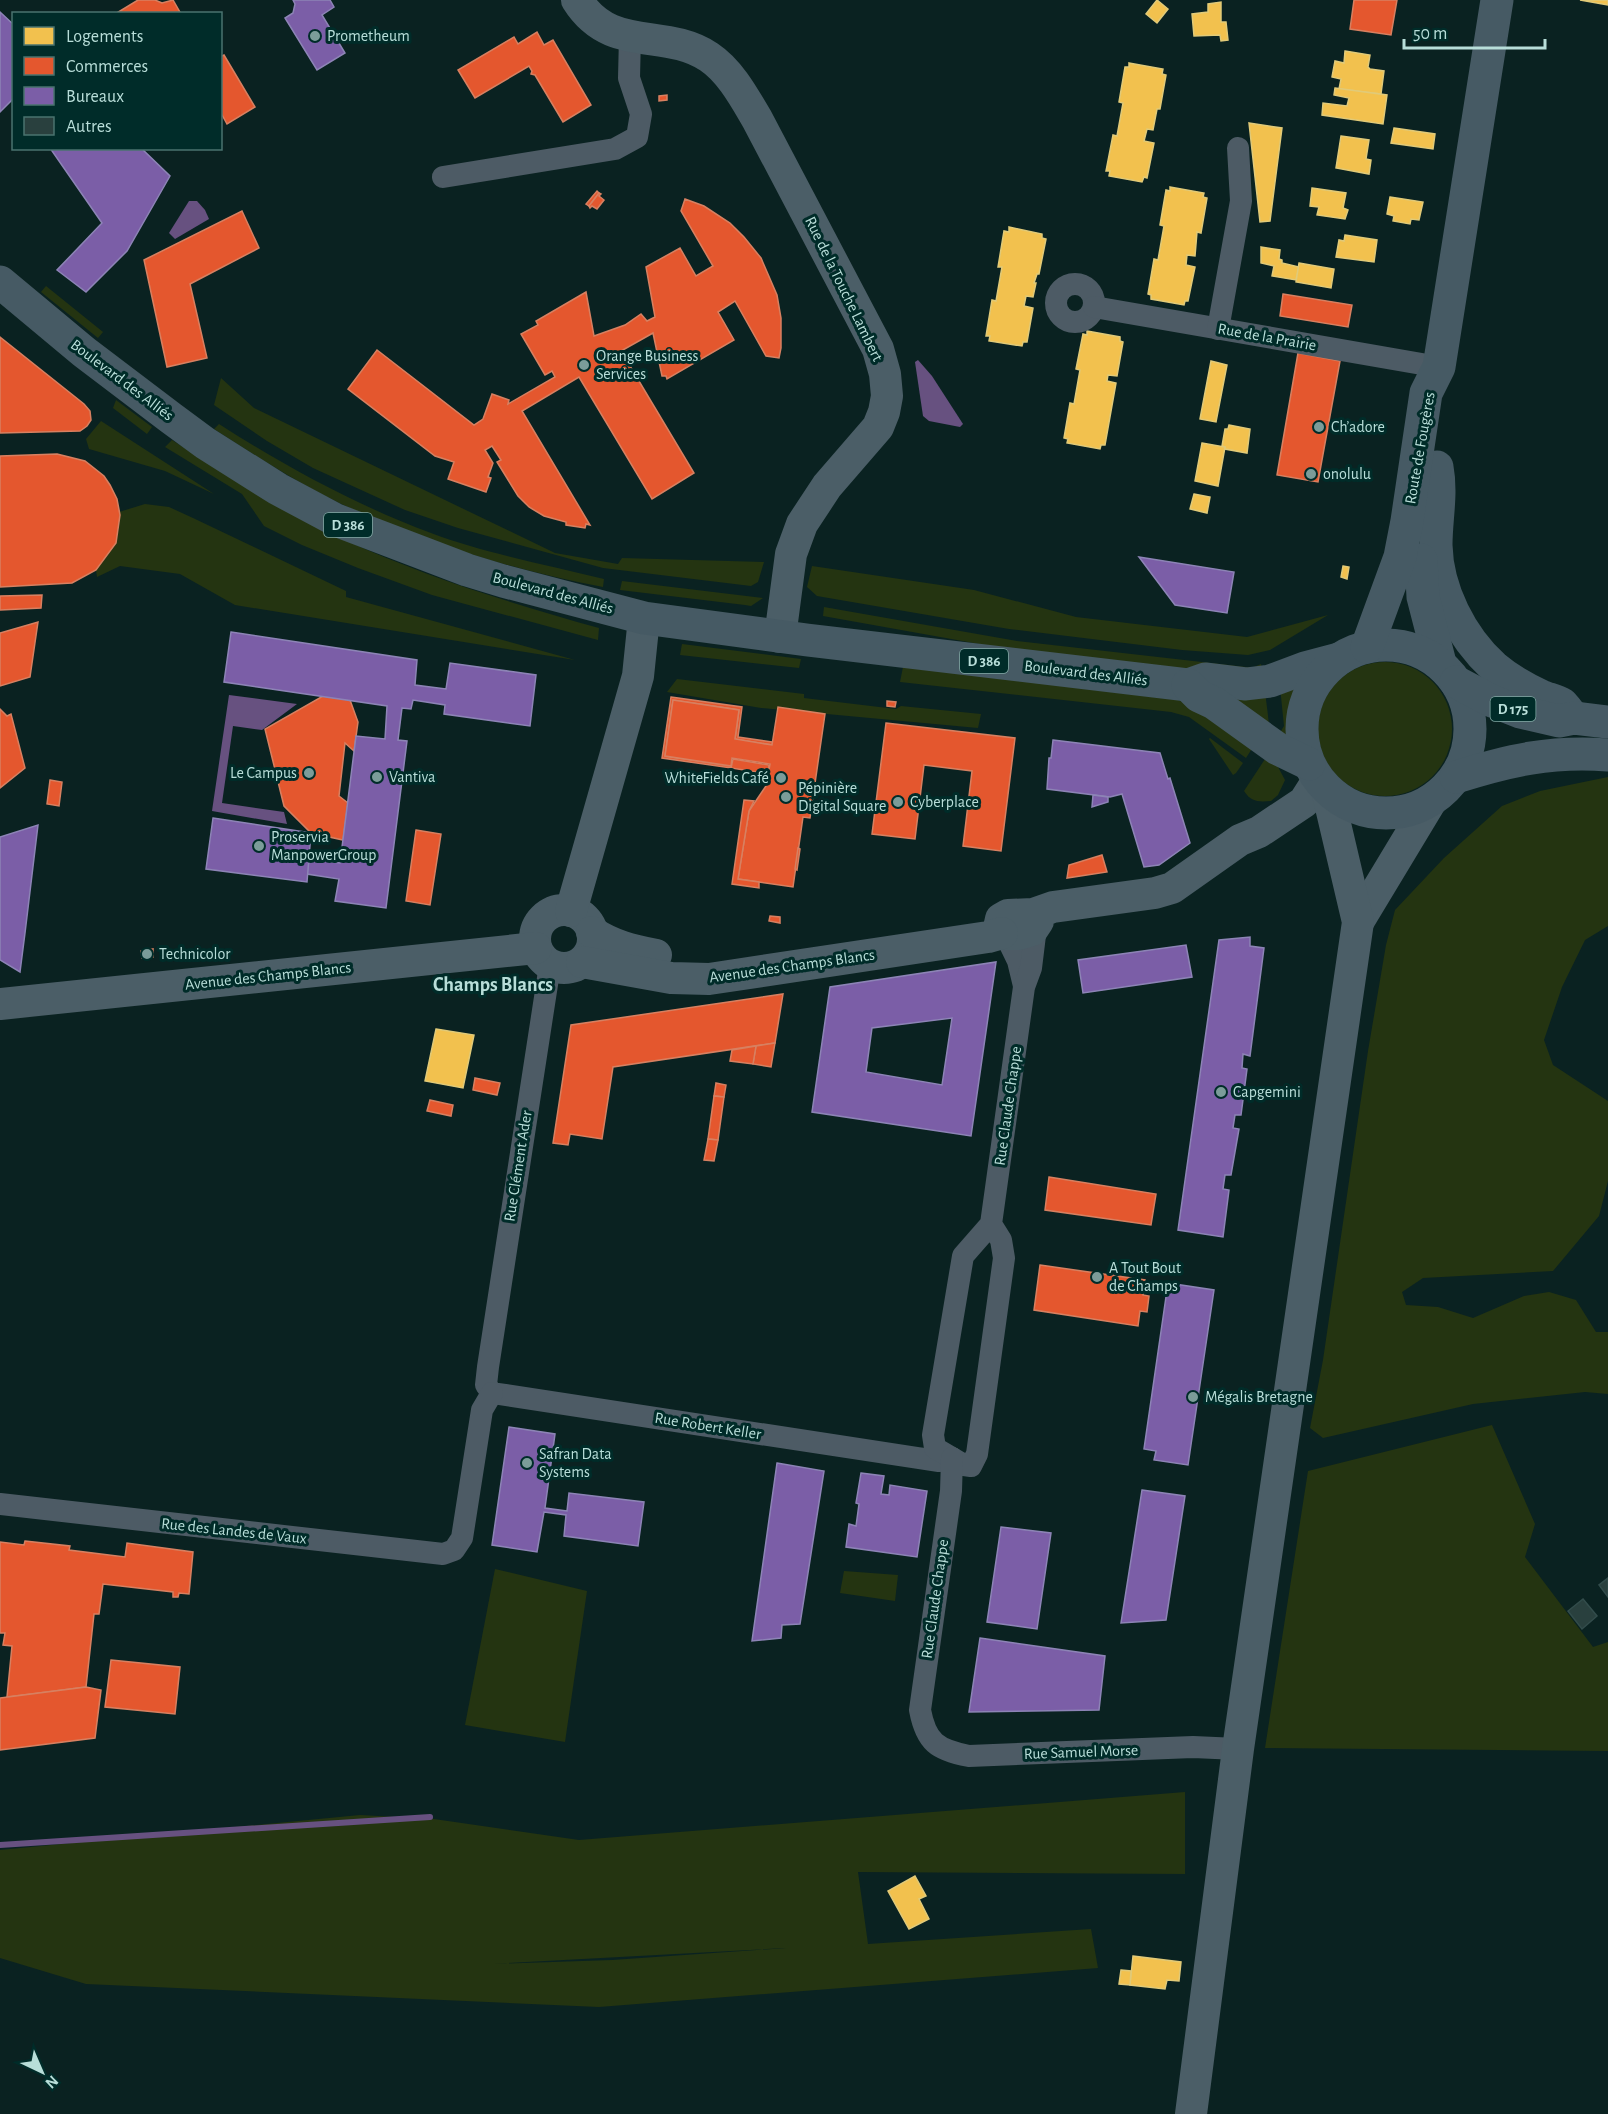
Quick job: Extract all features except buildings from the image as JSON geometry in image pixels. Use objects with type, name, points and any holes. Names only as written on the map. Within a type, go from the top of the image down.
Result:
[{"type":"main road","points":[[1439,367],[1497,0]]},
{"type":"main road","name":"Boulevard des Alliés","points":[[0,282],[90,357],[205,443],[278,489],[336,520],[467,570],[503,581],[645,618],[780,637],[1188,685],[1205,679],[1246,684],[1270,681],[1353,653]]},
{"type":"main road","name":"Route de Fougères","points":[[1439,367],[1446,397],[1437,467],[1430,484],[1421,545],[1421,571],[1423,597],[1448,673]]},
{"type":"main road","name":"Route de Fougères","points":[[1353,653],[1400,557],[1426,393],[1439,367]]},
{"type":"main road","points":[[1437,467],[1440,485],[1436,545],[1438,565],[1449,603],[1460,624],[1481,653],[1495,667],[1527,689],[1562,704],[1574,718]]},
{"type":"main road","points":[[1386,645],[1406,647],[1423,653],[1448,673],[1466,700],[1470,720],[1470,740],[1465,759],[1456,777],[1431,801],[1413,809],[1395,813],[1376,813],[1358,809],[1342,801],[1318,778],[1302,740],[1304,707],[1311,689],[1323,673],[1353,653],[1386,645]]},
{"type":"main road","name":"D 175","points":[[1448,673],[1492,701],[1520,712],[1559,720],[1574,718],[1608,722]]},
{"type":"main road","name":"Boulevard des Alliés","points":[[1188,685],[1199,696],[1214,703],[1318,778]]},
{"type":"main road","points":[[1456,777],[1531,757],[1584,753],[1608,755]]},
{"type":"street","name":"Rue de la Touche Lambert","points":[[577,0],[584,11],[607,30],[630,36],[674,42],[709,57],[738,86],[878,349],[885,374],[887,396],[884,412],[878,427],[827,486],[801,524],[791,554],[780,637]]},
{"type":"street","points":[[443,177],[615,149],[637,137],[641,114],[629,78],[630,36]]},
{"type":"street","points":[[1218,329],[1241,201],[1238,148]]},
{"type":"street","name":"Rue de la Prairie","points":[[1094,307],[1439,367]]},
{"type":"street","points":[[582,921],[558,910],[546,915],[536,931],[543,956],[567,968],[582,962],[592,945],[582,921],[638,676],[645,618]]},
{"type":"street","points":[[1318,778],[1358,922]]},
{"type":"street","name":"Avenue des Champs Blancs","points":[[582,962],[671,978],[709,979],[988,937],[1053,907],[1155,893],[1172,888],[1240,840],[1259,832],[1304,802],[1318,778]]},
{"type":"street","points":[[1196,2113],[1238,1749],[1358,922],[1431,801]]},
{"type":"street","name":"Avenue des Champs Blancs","points":[[582,921],[607,942],[619,947],[668,958],[702,959],[977,919],[1016,925]]},
{"type":"street","name":"Rue Claude Chappe","points":[[1016,925],[1018,961],[1024,987]]},
{"type":"street","name":"Rue Claude Chappe","points":[[928,1738],[922,1724],[920,1710],[951,1491],[962,1462],[977,1454],[1004,1258],[1000,1240],[991,1224],[1024,987],[1031,968],[1016,925]]},
{"type":"street","name":"Avenue des Champs Blancs","points":[[0,1004],[543,956]]},
{"type":"street","name":"Rue Clément Ader","points":[[492,1393],[486,1385],[488,1367],[519,1159],[543,956]]},
{"type":"street","points":[[962,1462],[935,1448],[933,1435],[963,1256],[991,1224]]},
{"type":"street","name":"Rue Robert Keller","points":[[492,1393],[918,1458],[962,1462]]},
{"type":"street","name":"Rue des Landes de Vaux","points":[[0,1504],[443,1554],[454,1550],[462,1538],[483,1410],[492,1393]]},
{"type":"street","name":"Rue Samuel Morse","points":[[928,1738],[940,1748],[969,1756],[1193,1747],[1238,1749]]},
{"type":"green space","points":[[46,286],[103,332],[98,338],[41,292]]},
{"type":"green space","points":[[221,378],[254,408],[555,553],[618,564],[622,558],[764,562],[758,582],[751,586],[603,568],[458,528],[405,510],[313,468],[267,441],[214,405]]},
{"type":"green space","points":[[116,400],[152,427],[147,434],[113,408]]},
{"type":"green space","points":[[101,421],[214,494],[165,471],[89,449],[86,439]]},
{"type":"green space","points":[[219,424],[322,484],[403,522],[473,547],[604,579],[603,587],[475,556],[382,522],[282,472],[214,429]]},
{"type":"green space","points":[[172,440],[279,506],[345,540],[470,589],[599,628],[598,640],[432,595],[302,545],[264,526],[242,494],[165,447]]},
{"type":"green space","points":[[145,504],[169,507],[193,518],[346,591],[346,597],[575,660],[235,605],[180,574],[120,566],[97,577],[96,570],[111,551],[117,536],[119,512]]},
{"type":"green space","points":[[812,566],[974,590],[1076,617],[1247,637],[1328,615],[1270,650],[1248,655],[1182,650],[1009,629],[817,596],[807,587]]},
{"type":"green space","points":[[622,581],[763,598],[751,606],[620,590]]},
{"type":"green space","points":[[824,607],[1017,641],[1246,667],[1261,664],[1263,673],[1248,676],[996,647],[823,616]]},
{"type":"green space","points":[[682,644],[801,659],[799,668],[680,655]]},
{"type":"green space","points":[[1385,662],[1411,667],[1432,682],[1447,703],[1452,729],[1447,755],[1432,776],[1411,791],[1385,796],[1359,791],[1338,776],[1323,755],[1318,729],[1323,703],[1338,682],[1359,667]]},
{"type":"green space","points":[[903,667],[1178,700],[1195,707],[1253,747],[1246,758],[1189,717],[1171,712],[900,682]]},
{"type":"green space","points":[[677,679],[804,694],[804,698],[896,709],[901,706],[981,714],[978,728],[761,708],[667,692]]},
{"type":"green space","points":[[1298,686],[1288,716],[1288,739],[1278,736],[1284,726],[1280,687]]},
{"type":"green space","points":[[1225,691],[1265,691],[1269,724]]},
{"type":"green space","points":[[1210,738],[1243,763],[1236,773],[1233,775]]},
{"type":"green space","points":[[1267,756],[1277,765],[1285,780],[1278,795],[1271,801],[1255,800],[1244,791]]},
{"type":"green space","points":[[1608,777],[1608,926],[1585,940],[1562,987],[1544,1040],[1553,1065],[1608,1101],[1608,1181],[1599,1216],[1553,1271],[1423,1278],[1402,1292],[1406,1305],[1438,1307],[1473,1318],[1524,1296],[1549,1292],[1576,1300],[1596,1332],[1608,1332],[1608,1394],[1585,1392],[1473,1404],[1323,1438],[1310,1428],[1323,1360],[1368,1051],[1386,945],[1395,910],[1444,858],[1502,806],[1540,791]]},
{"type":"green space","points":[[1492,1425],[1535,1524],[1525,1557],[1593,1647],[1608,1642],[1608,1751],[1265,1748],[1308,1471]]},
{"type":"green space","points":[[495,1569],[587,1591],[565,1742],[465,1725]]},
{"type":"green space","points":[[844,1571],[898,1575],[895,1601],[840,1593]]},
{"type":"green space","points":[[1185,1792],[1185,1874],[858,1872],[868,1944],[1091,1929],[1098,1968],[599,2007],[86,1984],[0,1958],[0,1850],[360,1815],[434,1819],[579,1840]],"holes":[[[786,1948],[612,1960],[493,1964]]]},
{"type":"shaded area","points":[[189,201],[197,201],[209,219],[175,239],[169,233]]},
{"type":"shaded area","points":[[918,360],[932,376],[963,424],[960,427],[929,421],[923,416],[915,362]]},
{"type":"shaded area","points":[[229,695],[297,704],[262,730],[233,726],[222,803],[284,812],[287,824],[212,811]]},
{"type":"waterway","points":[[0,1845],[430,1817]]},
{"type":"place","name":"Prometheum","points":[[315,36]]},
{"type":"place","name":"Orange Business Services","points":[[584,365]]},
{"type":"place","name":"Ch’adore","points":[[1319,427]]},
{"type":"place","name":"onolulu","points":[[1311,474]]},
{"type":"place","name":"Le Campus","points":[[309,773]]},
{"type":"place","name":"Vantiva","points":[[377,777]]},
{"type":"place","name":"WhiteFields Café","points":[[781,778]]},
{"type":"place","name":"Pépinière Digital Square","points":[[786,797]]},
{"type":"place","name":"Cyberplace","points":[[898,802]]},
{"type":"place","name":"Proservia ManpowerGroup","points":[[259,846]]},
{"type":"place","name":"Technicolor","points":[[147,954]]},
{"type":"place","name":"Capgemini","points":[[1221,1092]]},
{"type":"place","name":"A Tout Bout de Champs","points":[[1097,1277]]},
{"type":"place","name":"Mégalis Bretagne","points":[[1193,1397]]},
{"type":"place","name":"Safran Data Systems","points":[[527,1463]]},
{"type":"district","name":"Champs Blancs","points":[[493,985]]}]
